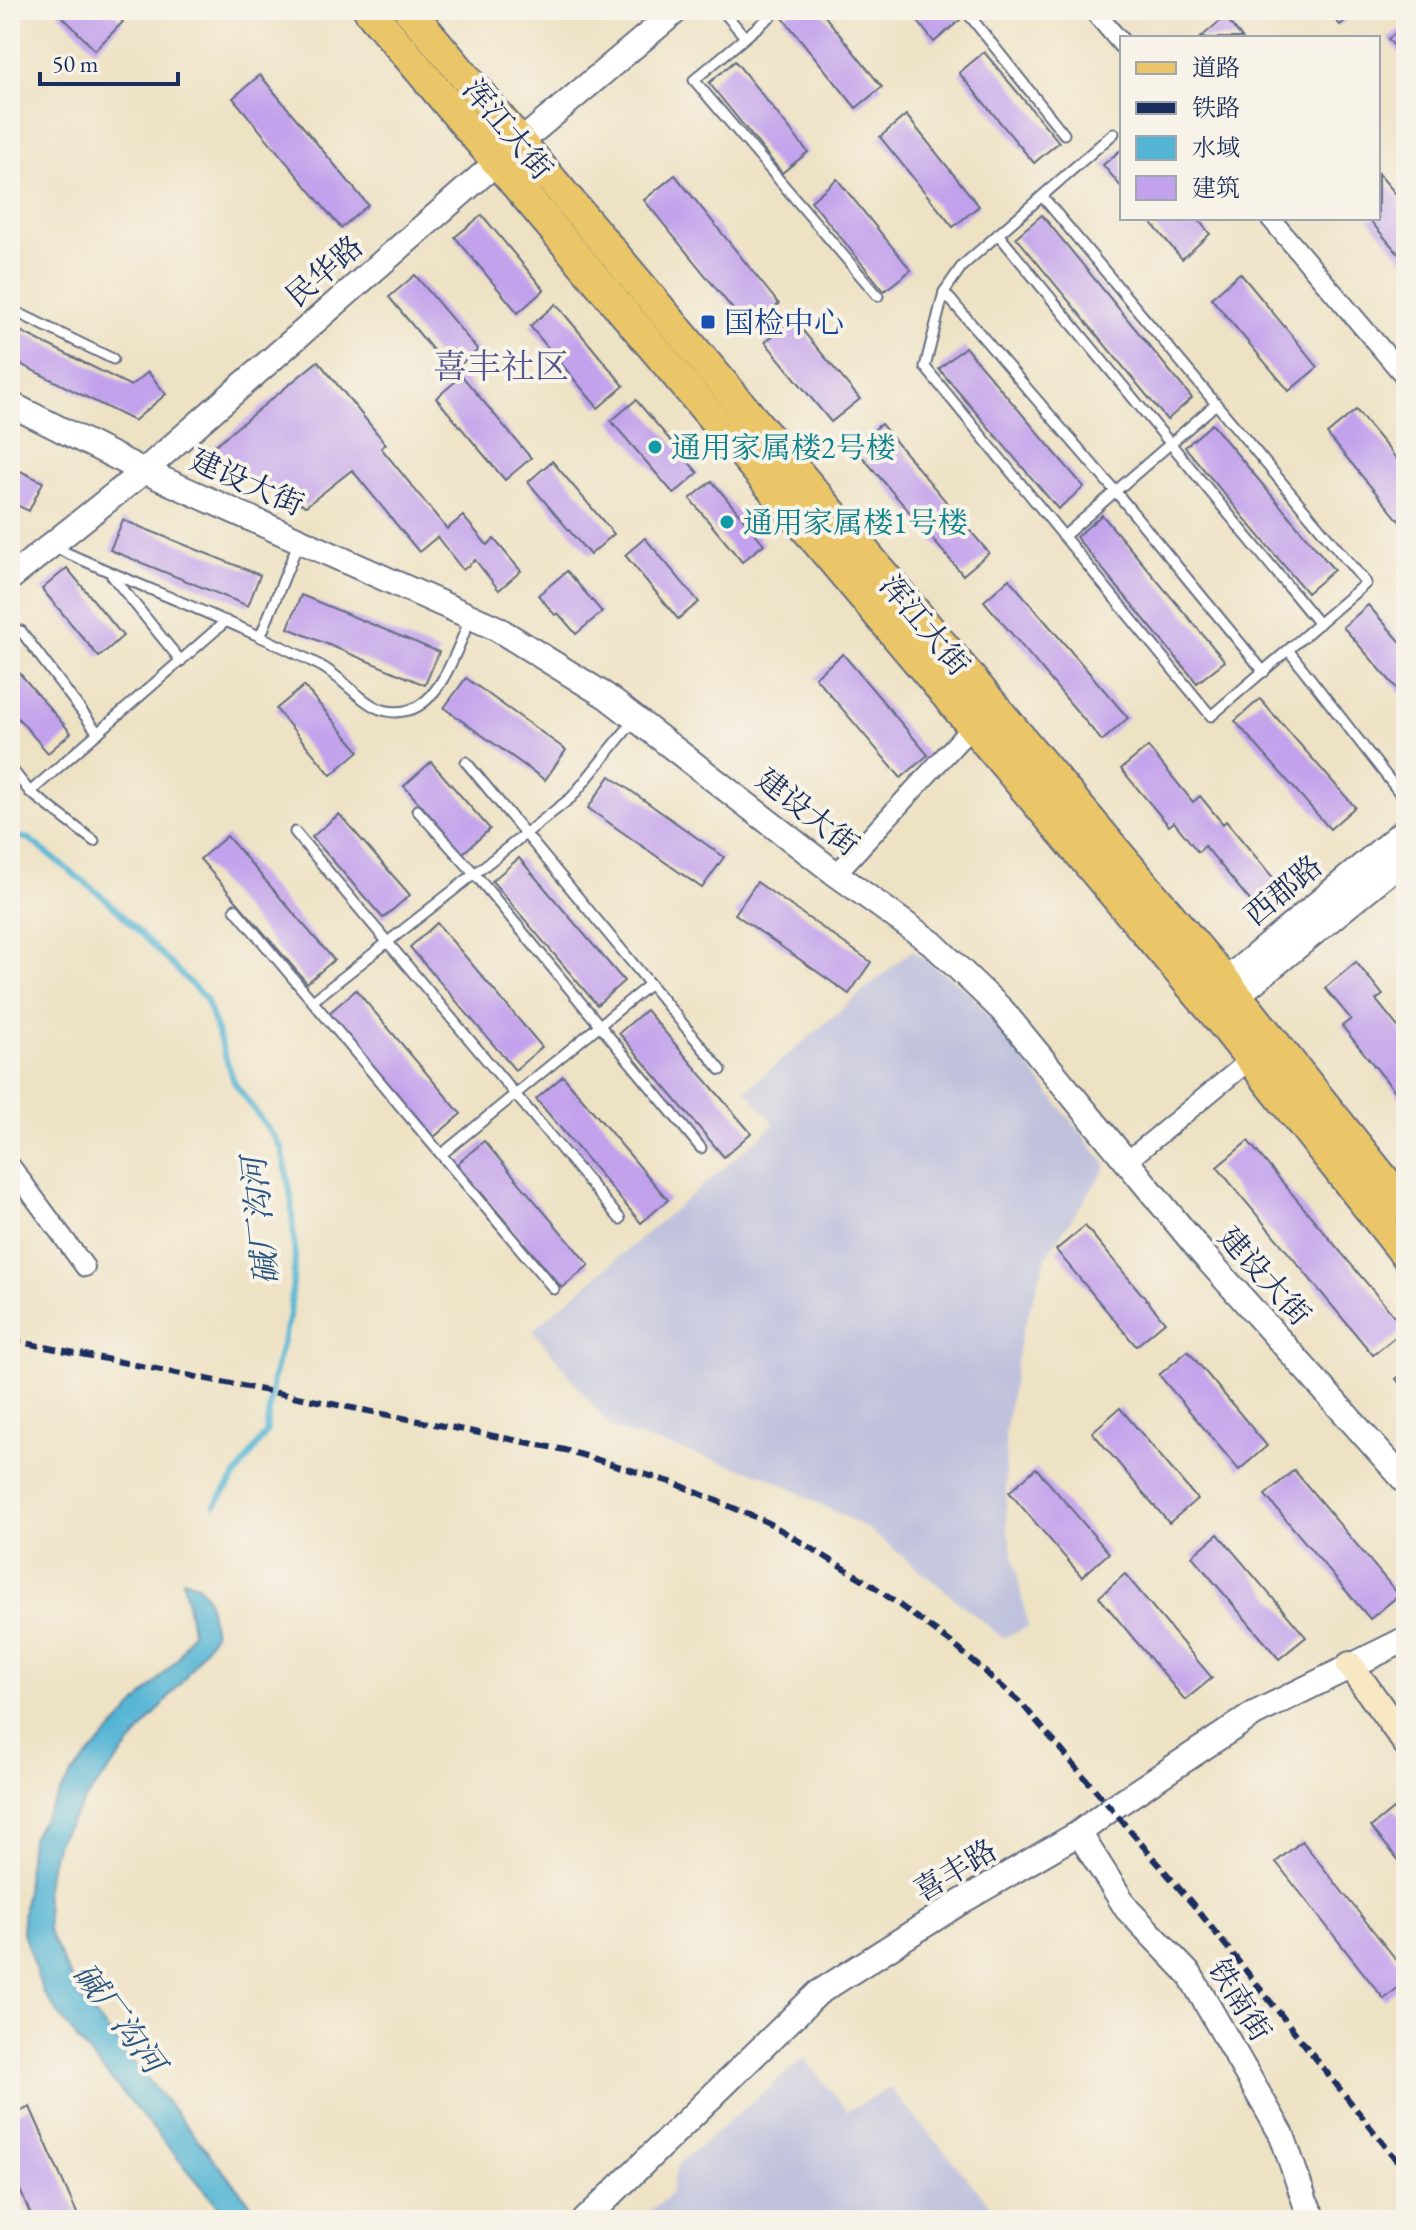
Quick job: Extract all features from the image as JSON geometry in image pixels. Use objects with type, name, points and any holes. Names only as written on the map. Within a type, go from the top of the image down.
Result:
[{"type":"main road","points":[[369,10],[509,152],[971,727],[1220,998],[1251,1059],[1406,1255]]},
{"type":"main road","name":"浑江大街","points":[[409,10],[509,152],[993,705],[1220,998],[1406,1207]]},
{"type":"main road","points":[[1350,1665],[1406,1743]]},
{"type":"street","name":"民华路","points":[[10,578],[144,471],[509,152],[677,10]]},
{"type":"street","points":[[1093,10],[1120,42]]},
{"type":"street","points":[[1272,220],[1406,378]]},
{"type":"street","name":"建设大街","points":[[10,404],[144,471],[496,628],[635,719],[836,874],[932,943],[1002,1010],[1201,1252],[1406,1482]]},
{"type":"street","points":[[836,874],[993,705]]},
{"type":"street","name":"西郡路","points":[[1220,998],[1406,829]]},
{"type":"street","name":"西郡路","points":[[1220,998],[1406,858]]},
{"type":"street","points":[[1126,1162],[1251,1059]]},
{"type":"street","points":[[10,1165],[85,1267]]},
{"type":"street","name":"喜丰路","points":[[585,2220],[818,1993],[964,1900],[1079,1833],[1254,1714],[1406,1639]]},
{"type":"street","name":"铁南街","points":[[1079,1833],[1127,1909],[1190,1975],[1282,2135],[1305,2202],[1315,2220]]},
{"type":"lane","points":[[722,10],[745,37]]},
{"type":"lane","points":[[778,10],[694,80],[878,296]]},
{"type":"lane","points":[[965,10],[1064,134]]},
{"type":"lane","points":[[1042,196],[1366,583],[1211,716],[925,367],[944,292],[962,266],[998,234],[1114,133]]},
{"type":"lane","points":[[998,234],[1319,624]]},
{"type":"lane","points":[[944,292],[1116,492],[1264,672]]},
{"type":"lane","points":[[10,309],[113,359]]},
{"type":"lane","points":[[1064,536],[1216,404]]},
{"type":"lane","points":[[261,635],[299,541]]},
{"type":"lane","points":[[50,546],[261,635],[329,670],[363,700],[392,714],[412,710],[429,701],[471,617]]},
{"type":"lane","points":[[110,573],[181,661]]},
{"type":"lane","points":[[30,792],[226,621]]},
{"type":"lane","points":[[21,631],[98,733]]},
{"type":"lane","points":[[1289,651],[1406,801]]},
{"type":"lane","points":[[314,1000],[572,797],[635,719]]},
{"type":"lane","points":[[466,762],[721,1070]]},
{"type":"lane","points":[[10,767],[30,792],[94,841]]},
{"type":"lane","points":[[417,810],[474,873],[701,1148]]},
{"type":"lane","points":[[295,832],[620,1219]]},
{"type":"lane","points":[[235,909],[554,1289]]},
{"type":"lane","points":[[442,1154],[650,984]]},
{"type":"shaded area","points":[[912,950],[971,994],[1107,1166],[1047,1255],[1020,1339],[1005,1434],[1007,1526],[1028,1627],[1003,1638],[870,1530],[766,1476],[612,1429],[533,1330],[775,1124],[746,1090]]},
{"type":"shaded area","points":[[804,2058],[847,2111],[890,2088],[1003,2220],[639,2220],[671,2193],[677,2165]]},
{"type":"water","name":"碱厂沟河","points":[[183,1579],[199,1587],[208,1599],[214,1634],[184,1679],[87,1797],[57,1842],[45,1887],[48,1930],[79,1996],[264,2220],[230,2220],[76,2038],[43,1992],[22,1930],[31,1838],[72,1774],[178,1658],[192,1631]]},
{"type":"building","points":[[56,10],[111,10],[123,22],[95,50]]},
{"type":"building","points":[[792,10],[820,10],[882,87],[856,108],[783,18]]},
{"type":"building","points":[[909,10],[952,10],[960,20],[934,42]]},
{"type":"building","points":[[1327,10],[1358,10],[1340,25]]},
{"type":"building","points":[[1225,17],[1240,36],[1202,36]]},
{"type":"building","points":[[1406,25],[1406,60],[1388,39]]},
{"type":"building","points":[[984,52],[1059,142],[1034,163],[959,73]]},
{"type":"building","points":[[735,61],[808,152],[782,173],[709,83]]},
{"type":"building","points":[[260,75],[368,205],[341,228],[233,98]]},
{"type":"building","points":[[906,115],[979,206],[953,227],[880,137]]},
{"type":"building","points":[[1120,151],[1120,186],[1103,165]]},
{"type":"building","points":[[675,175],[779,304],[749,329],[644,200]]},
{"type":"building","points":[[1380,175],[1406,206],[1406,263],[1370,220],[1380,220]]},
{"type":"building","points":[[837,179],[911,270],[884,291],[811,201]]},
{"type":"building","points":[[482,215],[544,290],[518,313],[455,237]]},
{"type":"building","points":[[1042,215],[1192,398],[1167,420],[1016,237]]},
{"type":"building","points":[[1149,220],[1199,220],[1210,234],[1182,259]]},
{"type":"building","points":[[1240,273],[1318,367],[1289,391],[1211,298]]},
{"type":"building","points":[[415,275],[478,350],[451,372],[389,297]]},
{"type":"building","points":[[556,304],[624,386],[598,408],[530,326]]},
{"type":"building","points":[[793,319],[860,399],[831,422],[765,342]]},
{"type":"building","points":[[10,326],[131,386],[148,372],[166,394],[134,421],[10,359]]},
{"type":"building","points":[[965,347],[1084,487],[1058,509],[939,369]]},
{"type":"building","points":[[318,361],[386,444],[381,448],[447,529],[463,516],[487,545],[494,539],[521,571],[499,590],[475,560],[463,570],[437,537],[419,552],[352,470],[306,506],[222,467],[208,451]]},
{"type":"building","points":[[462,376],[531,458],[505,480],[436,398]]},
{"type":"building","name":"通用家属楼2号楼","points":[[636,400],[698,473],[674,494],[611,421]]},
{"type":"building","points":[[1356,410],[1406,470],[1406,529],[1327,434]]},
{"type":"building","points":[[881,424],[989,553],[963,575],[854,447]]},
{"type":"building","points":[[1212,424],[1334,570],[1307,593],[1185,447]]},
{"type":"building","points":[[552,461],[614,534],[590,555],[528,482]]},
{"type":"building","points":[[10,466],[43,482],[29,511],[10,502]]},
{"type":"building","name":"通用家属楼1号楼","points":[[712,481],[764,544],[742,562],[690,499]]},
{"type":"building","points":[[1102,515],[1225,661],[1197,683],[1076,537]]},
{"type":"building","points":[[123,520],[260,575],[248,606],[110,550]]},
{"type":"building","points":[[645,538],[699,602],[678,619],[625,555]]},
{"type":"building","points":[[67,568],[123,636],[99,657],[42,589]]},
{"type":"building","points":[[567,571],[602,612],[576,634],[538,595]]},
{"type":"building","points":[[1009,579],[1128,718],[1102,741],[984,601]]},
{"type":"building","points":[[301,595],[439,652],[425,685],[288,628]]},
{"type":"building","points":[[1368,605],[1406,648],[1406,699],[1343,627]]},
{"type":"building","points":[[843,654],[928,755],[901,778],[815,677]]},
{"type":"building","points":[[10,662],[71,733],[48,753],[10,709]]},
{"type":"building","points":[[466,678],[566,750],[545,780],[444,708]]},
{"type":"building","points":[[304,686],[359,751],[331,775],[276,709]]},
{"type":"building","points":[[1260,699],[1355,807],[1330,829],[1235,721]]},
{"type":"building","points":[[1148,747],[1193,802],[1200,796],[1223,824],[1226,821],[1276,881],[1251,902],[1205,846],[1198,852],[1174,822],[1169,826],[1121,769]]},
{"type":"building","points":[[431,762],[490,829],[463,853],[404,786]]},
{"type":"building","points":[[610,776],[724,857],[702,888],[588,808]]},
{"type":"building","points":[[339,814],[410,895],[383,918],[312,837]]},
{"type":"building","points":[[227,836],[334,960],[307,983],[200,859]]},
{"type":"building","points":[[519,858],[624,981],[597,1005],[492,881]]},
{"type":"building","points":[[757,882],[871,962],[849,994],[735,914]]},
{"type":"building","points":[[437,923],[542,1047],[515,1070],[410,947]]},
{"type":"building","points":[[1356,962],[1383,995],[1376,1000],[1406,1037],[1406,1105],[1342,1026],[1351,1019],[1325,988]]},
{"type":"building","points":[[356,990],[461,1114],[434,1137],[329,1013]]},
{"type":"building","points":[[646,1010],[751,1133],[724,1157],[619,1033]]},
{"type":"building","points":[[563,1076],[668,1200],[641,1223],[536,1099]]},
{"type":"building","points":[[484,1141],[589,1265],[562,1288],[457,1164]]},
{"type":"building","points":[[1248,1141],[1405,1329],[1373,1355],[1217,1167]]},
{"type":"building","points":[[1085,1226],[1165,1322],[1136,1346],[1056,1250]]},
{"type":"building","points":[[1188,1351],[1267,1446],[1239,1470],[1159,1375]]},
{"type":"building","points":[[1406,1371],[1406,1391],[1396,1379]]},
{"type":"building","points":[[1120,1408],[1197,1499],[1169,1523],[1092,1432]]},
{"type":"building","points":[[1036,1468],[1109,1553],[1082,1577],[1009,1492]]},
{"type":"building","points":[[1294,1470],[1399,1595],[1370,1619],[1265,1495]]},
{"type":"building","points":[[1218,1534],[1306,1637],[1279,1659],[1192,1556]]},
{"type":"building","points":[[1125,1574],[1212,1678],[1185,1700],[1099,1597]]},
{"type":"building","points":[[1393,1809],[1406,1824],[1406,1869],[1371,1827]]},
{"type":"building","points":[[1302,1841],[1406,1972],[1406,1981],[1384,1999],[1276,1862]]},
{"type":"building","points":[[30,2107],[80,2220],[33,2220],[10,2167],[10,2116]]},
{"type":"waterway","name":"碱厂沟河","points":[[10,835],[29,839],[107,900],[206,999],[234,1082],[282,1148],[291,1196],[295,1259],[290,1314],[273,1379],[266,1433],[215,1505]]},
{"type":"railway","points":[[10,1340],[565,1450],[677,1484],[769,1523],[869,1583],[953,1644],[1022,1704],[1196,1908],[1406,2172]]},
{"type":"place","name":"国检中心","points":[[708,322]]},
{"type":"place","name":"通用家属楼2号楼","points":[[655,447]]},
{"type":"place","name":"通用家属楼1号楼","points":[[727,522]]},
{"type":"district","name":"喜丰社区","points":[[501,366]]}]
